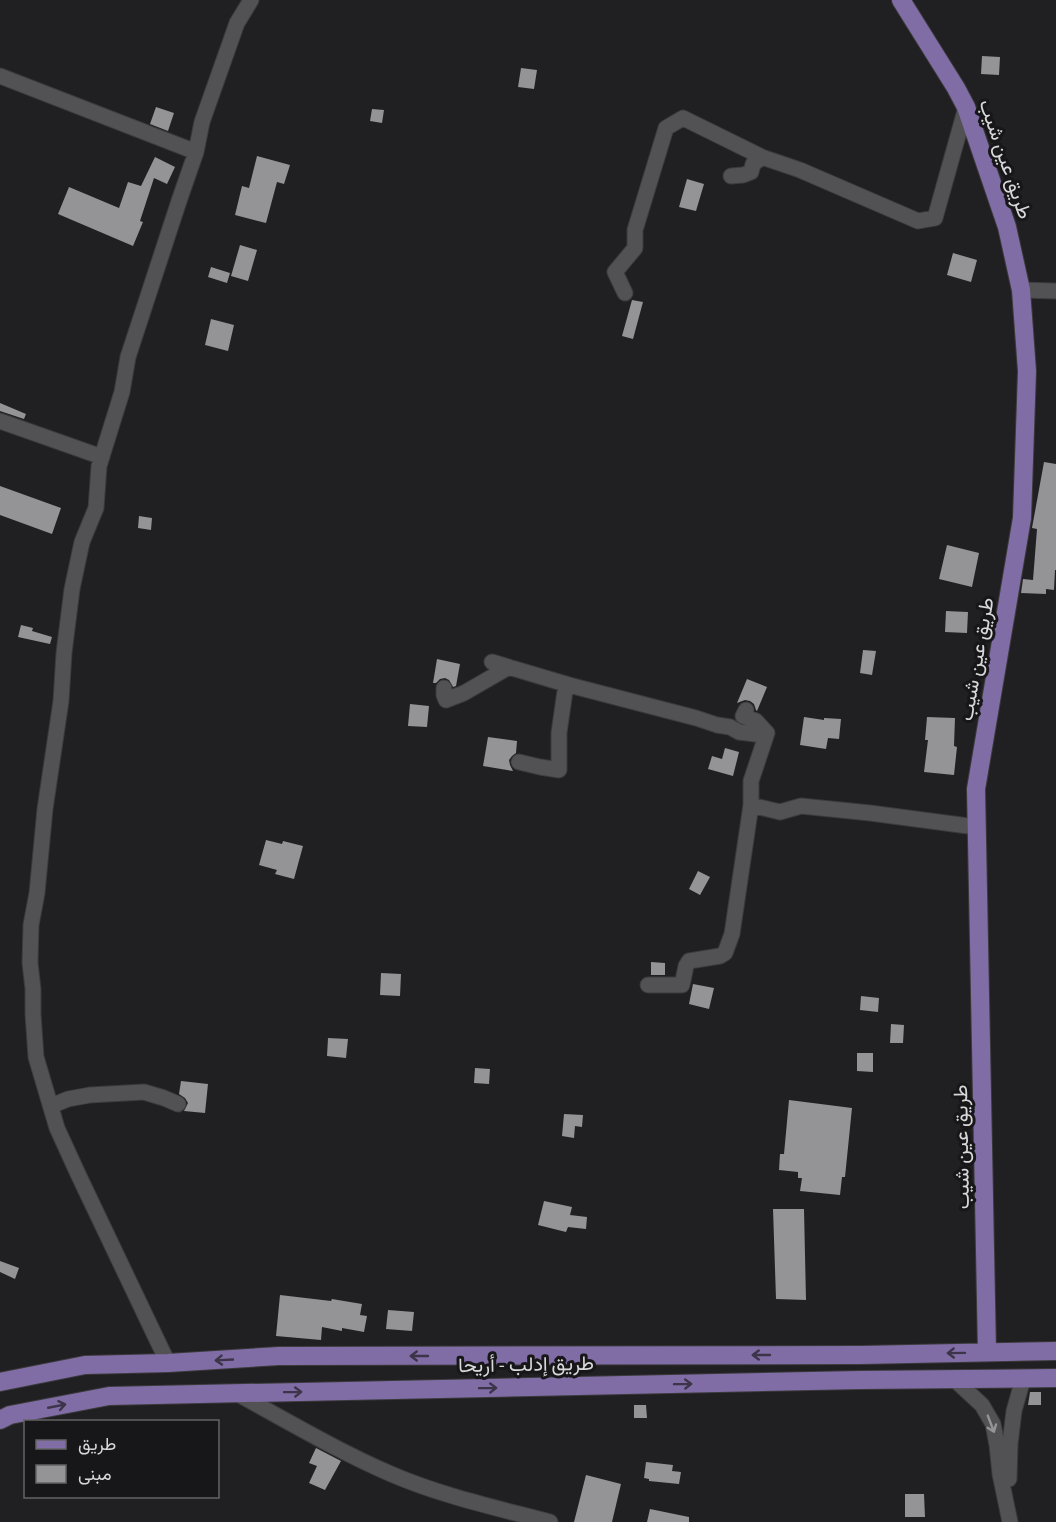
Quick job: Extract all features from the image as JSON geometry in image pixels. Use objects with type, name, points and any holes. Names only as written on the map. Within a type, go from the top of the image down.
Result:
[{"type":"main road","name":"طريق عين شيب","points":[[900,0],[966,107],[1007,227],[1021,290],[1026,371],[1022,518],[976,789],[987,1352]]},
{"type":"main road","name":"طريق إدلب - أريحا","points":[[0,1382],[85,1365],[168,1363],[279,1356],[1056,1351]]},
{"type":"main road","points":[[860,1380],[861,1354]]},
{"type":"main road","name":"طريق إدلب - أريحا","points":[[0,1420],[10,1415],[109,1395],[1056,1378]]},
{"type":"street","points":[[168,1363],[57,1128],[36,1057],[30,963],[31,925],[37,894],[45,808],[62,701],[64,653],[72,589],[82,542],[96,508],[99,466],[122,392],[128,357],[196,152],[202,122],[237,23],[251,0]]},
{"type":"street","points":[[0,76],[196,152]]},
{"type":"street","points":[[626,293],[615,272],[635,248],[635,230],[666,128],[682,118],[762,157],[800,170],[918,221],[935,218],[966,107]]},
{"type":"street","points":[[731,176],[743,175],[751,171],[753,164],[762,157]]},
{"type":"street","points":[[1021,290],[1056,291]]},
{"type":"street","points":[[0,421],[102,456]]},
{"type":"street","points":[[492,662],[730,727],[738,732],[755,735],[767,733]]},
{"type":"street","points":[[444,688],[446,700],[464,693],[509,667]]},
{"type":"street","points":[[519,762],[559,770],[560,733],[566,684]]},
{"type":"street","points":[[746,710],[743,716],[756,721],[767,733]]},
{"type":"street","points":[[648,985],[682,985],[689,961],[725,953],[732,934],[751,805],[751,781],[767,733]]},
{"type":"street","points":[[751,805],[780,812],[801,806],[976,826]]},
{"type":"street","points":[[51,1106],[68,1099],[90,1095],[144,1092],[178,1104]]},
{"type":"street","points":[[1009,1517],[1010,1444],[1014,1411],[1023,1379]]},
{"type":"street","points":[[955,1380],[982,1405],[993,1424],[1009,1517]]},
{"type":"street","points":[[236,1393],[391,1474],[443,1493],[546,1522]]},
{"type":"building","points":[[982,56],[1000,57],[999,75],[981,74]]},
{"type":"building","points":[[521,68],[537,70],[534,89],[518,87]]},
{"type":"building","points":[[156,107],[174,113],[168,131],[150,124]]},
{"type":"building","points":[[372,109],[384,110],[382,123],[370,121]]},
{"type":"building","points":[[257,156],[290,165],[284,184],[277,182],[266,223],[235,215],[242,186],[249,188]]},
{"type":"building","points":[[155,157],[175,167],[167,184],[154,178],[140,221],[143,222],[133,246],[58,214],[69,187],[119,208],[128,182],[141,186]]},
{"type":"building","points":[[687,179],[704,184],[696,211],[679,207]]},
{"type":"building","points":[[240,245],[257,250],[248,281],[231,276]]},
{"type":"building","points":[[953,253],[977,260],[971,282],[947,275]]},
{"type":"building","points":[[211,267],[230,273],[227,283],[208,277]]},
{"type":"building","points":[[632,300],[643,302],[633,339],[622,336]]},
{"type":"building","points":[[211,319],[234,325],[228,351],[205,345]]},
{"type":"building","points":[[0,403],[26,414],[24,419],[0,411]]},
{"type":"building","points":[[1044,462],[1056,464],[1054,590],[1046,589],[1046,594],[1021,593],[1023,579],[1033,580],[1037,529],[1032,528]]},
{"type":"building","points":[[0,486],[61,508],[52,534],[0,515]]},
{"type":"building","points":[[139,516],[152,518],[151,530],[138,528]]},
{"type":"building","points":[[947,545],[979,553],[972,587],[939,579]]},
{"type":"building","points":[[946,611],[968,612],[967,633],[945,632]]},
{"type":"building","points":[[21,625],[52,637],[50,644],[18,637]]},
{"type":"building","points":[[863,650],[876,651],[872,675],[860,673]]},
{"type":"building","points":[[437,659],[460,664],[456,686],[453,687],[445,678],[433,683]]},
{"type":"building","points":[[747,679],[767,687],[757,711],[750,701],[737,703]]},
{"type":"building","points":[[410,704],[429,706],[427,727],[408,726]]},
{"type":"building","points":[[804,717],[824,720],[824,718],[841,719],[839,739],[828,738],[826,749],[800,745]]},
{"type":"building","points":[[927,717],[955,718],[954,746],[957,747],[954,775],[924,772],[928,740],[925,740]]},
{"type":"building","points":[[488,737],[517,741],[516,753],[509,760],[513,771],[483,766]]},
{"type":"building","points":[[725,748],[739,752],[733,776],[708,769],[712,756],[722,759]]},
{"type":"building","points":[[266,840],[303,846],[294,879],[275,874],[277,870],[259,865]]},
{"type":"building","points":[[698,871],[710,877],[700,895],[689,889]]},
{"type":"building","points":[[651,962],[665,963],[665,975],[651,975]]},
{"type":"building","points":[[381,973],[401,974],[400,996],[380,995]]},
{"type":"building","points":[[693,984],[714,988],[709,1009],[689,1004]]},
{"type":"building","points":[[861,996],[879,998],[878,1012],[860,1010]]},
{"type":"building","points":[[891,1024],[904,1025],[903,1043],[890,1043]]},
{"type":"building","points":[[328,1038],[348,1039],[346,1058],[327,1056]]},
{"type":"building","points":[[857,1053],[873,1053],[873,1072],[857,1071]]},
{"type":"building","points":[[475,1068],[490,1069],[489,1084],[474,1083]]},
{"type":"building","points":[[181,1081],[208,1084],[205,1113],[184,1111],[188,1103],[179,1094]]},
{"type":"building","points":[[789,1100],[852,1108],[845,1177],[842,1177],[840,1195],[800,1191],[802,1178],[798,1178],[798,1172],[779,1170],[780,1154],[784,1154]]},
{"type":"building","points":[[564,1114],[583,1115],[582,1127],[575,1126],[574,1138],[562,1136]]},
{"type":"building","points":[[544,1201],[572,1207],[570,1215],[587,1217],[586,1229],[568,1227],[566,1232],[538,1225]]},
{"type":"building","points":[[773,1209],[804,1209],[806,1300],[776,1299]]},
{"type":"building","points":[[0,1261],[19,1268],[15,1279],[0,1272]]},
{"type":"building","points":[[280,1295],[362,1304],[360,1315],[367,1316],[364,1332],[322,1327],[321,1340],[276,1336]]},
{"type":"building","points":[[388,1310],[414,1312],[412,1331],[386,1329]]},
{"type":"building","points":[[1030,1392],[1041,1392],[1041,1405],[1028,1405]]},
{"type":"building","points":[[634,1405],[646,1405],[647,1418],[634,1418]]},
{"type":"building","points":[[316,1448],[341,1461],[325,1490],[309,1483],[317,1466],[309,1463]]},
{"type":"building","points":[[646,1462],[673,1465],[672,1471],[681,1472],[679,1484],[649,1481],[644,1478]]},
{"type":"building","points":[[586,1475],[621,1484],[612,1522],[574,1522]]},
{"type":"building","points":[[905,1494],[924,1494],[925,1517],[905,1517]]},
{"type":"building","points":[[650,1509],[689,1517],[689,1522],[647,1522]]}]
